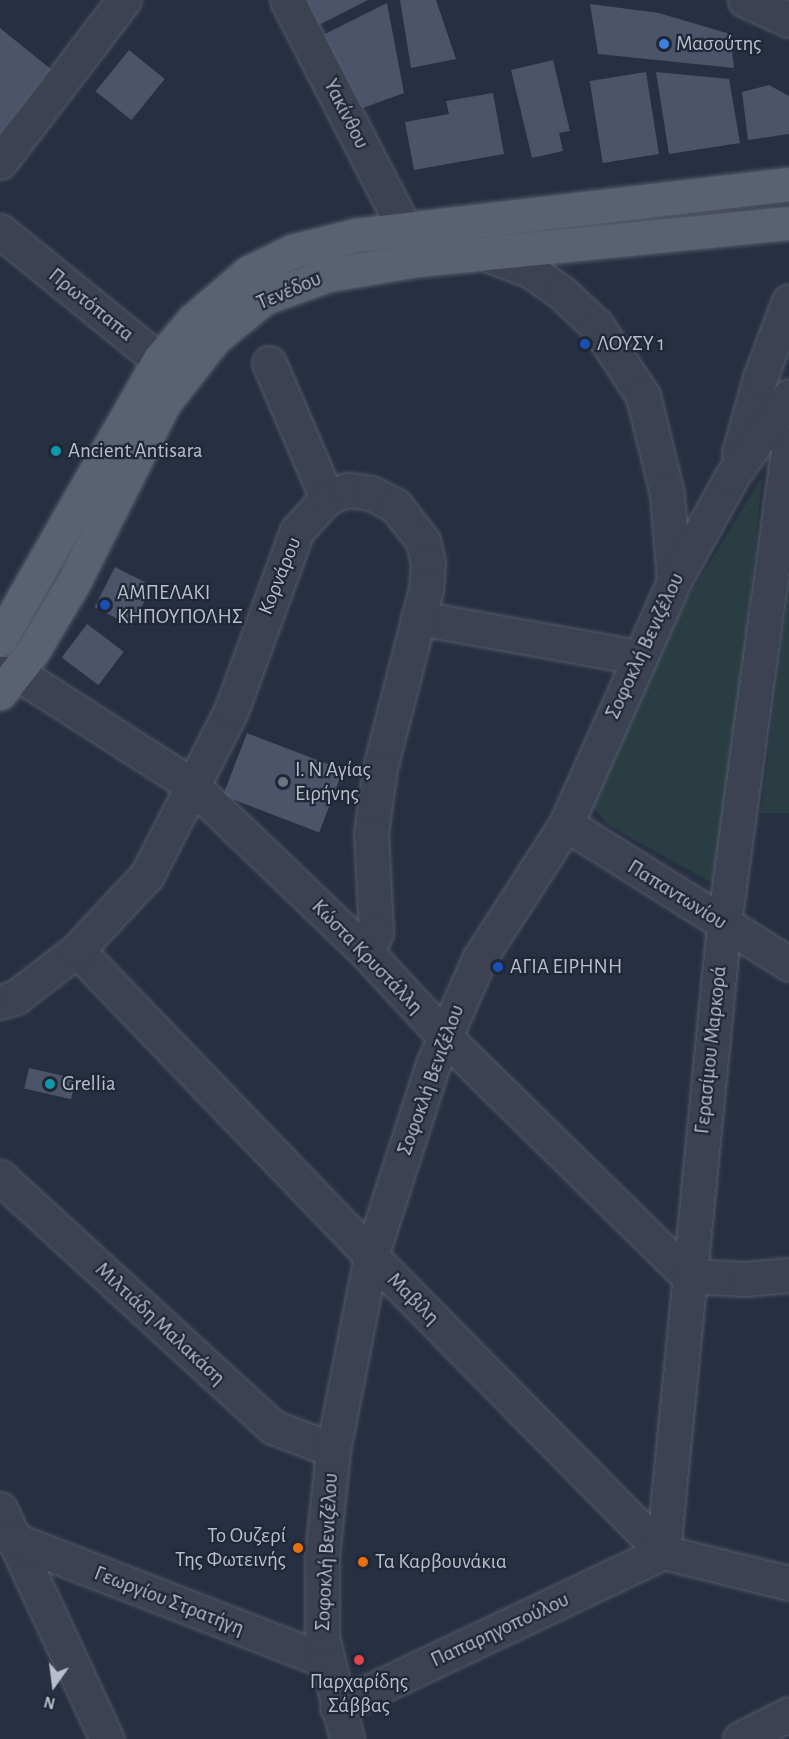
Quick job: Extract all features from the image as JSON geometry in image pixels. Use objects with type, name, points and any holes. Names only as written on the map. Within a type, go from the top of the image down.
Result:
[{"type":"main road","name":"Τενέδου","points":[[0,639],[217,296],[268,261],[318,242],[404,228],[789,184]]},
{"type":"main road","name":"Τενέδου","points":[[6,680],[74,582],[164,403],[173,365],[264,298],[328,274],[484,253],[789,223]]},
{"type":"street","points":[[0,162],[124,0]]},
{"type":"street","name":"Υακίνθου","points":[[287,0],[404,228]]},
{"type":"street","points":[[745,0],[789,20]]},
{"type":"street","name":"Πρωτόπαπα","points":[[0,231],[173,365]]},
{"type":"street","points":[[484,253],[531,271],[561,292],[597,326],[643,396],[668,494],[674,581]]},
{"type":"street","name":"Σοφοκλή Βενιζέλου","points":[[732,476],[760,378],[789,301]]},
{"type":"street","points":[[269,363],[327,498],[347,490],[371,493],[394,505],[413,524],[423,541],[428,562],[418,618],[380,768],[371,833],[376,933],[366,952]]},
{"type":"street","name":"Σοφοκλή Βενιζέλου","points":[[347,1739],[326,1661],[320,1596],[333,1450],[371,1256],[444,1036],[479,958],[566,824],[637,657],[674,581],[732,476],[789,396]]},
{"type":"street","name":"Γερασίμου Μαρκορά","points":[[663,1552],[688,1276],[724,924],[789,443]]},
{"type":"street","name":"Κορνάρου","points":[[5,1007],[77,950],[147,875],[231,711],[284,559],[297,531],[327,498]]},
{"type":"street","points":[[418,618],[637,657]]},
{"type":"street","name":"Κώστα Κρυστάλλη","points":[[6,680],[193,786],[366,952],[444,1036],[688,1276]]},
{"type":"street","name":"Παπαντωνίου","points":[[566,824],[789,964]]},
{"type":"street","name":"Μαβίλη","points":[[77,950],[371,1256],[663,1552]]},
{"type":"street","name":"Μιλτιάδη Μαλακάση","points":[[0,1177],[273,1427],[333,1450]]},
{"type":"street","points":[[688,1276],[745,1279],[789,1275]]},
{"type":"street","points":[[0,1509],[107,1739]]},
{"type":"street","name":"Γεωργίου Στρατήγη","points":[[12,1539],[326,1661]]},
{"type":"street","points":[[663,1552],[789,1583]]},
{"type":"street","name":"Παπαρηγοπούλου","points":[[337,1707],[663,1552]]},
{"type":"street","points":[[740,1739],[789,1714]]},
{"type":"shaded area","points":[[762,477],[742,677],[714,884],[609,826],[593,807],[593,784],[658,647]]},
{"type":"shaded area","points":[[789,587],[789,813],[761,813]]},
{"type":"building","points":[[306,0],[368,0],[319,25]]},
{"type":"building","points":[[400,0],[436,0],[456,59],[411,68]]},
{"type":"building","points":[[387,3],[404,93],[360,109],[321,36]]},
{"type":"building","name":"Μασούτης","points":[[590,4],[659,13],[730,34],[734,68],[598,54]]},
{"type":"building","points":[[0,28],[52,70],[0,134]]},
{"type":"building","points":[[129,50],[165,79],[131,120],[96,91]]},
{"type":"building","points":[[553,60],[570,131],[559,133],[563,151],[532,158],[511,70]]},
{"type":"building","points":[[646,72],[659,154],[603,163],[590,81]]},
{"type":"building","points":[[656,72],[729,79],[740,143],[669,154]]},
{"type":"building","points":[[769,85],[789,96],[789,134],[748,140],[742,92]]},
{"type":"building","points":[[493,93],[504,154],[414,170],[405,122],[449,114],[446,101]]},
{"type":"building","points":[[115,567],[152,586],[132,626],[95,607]]},
{"type":"building","points":[[87,624],[124,652],[98,685],[62,658]]},
{"type":"building","name":"Ι. Ν Αγίας Ειρήνης","points":[[247,733],[343,770],[319,832],[223,796]]},
{"type":"building","name":"Grellia","points":[[29,1068],[76,1079],[71,1099],[24,1088]]},
{"type":"place","name":"Μασούτης","points":[[664,44]]},
{"type":"place","name":"ΛΟΥΣΥ 1","points":[[585,344]]},
{"type":"place","name":"Ancient Antisara","points":[[56,451]]},
{"type":"place","name":"ΑΜΠΕΛΑΚΙ ΚΗΠΟΥΠΟΛΗΣ","points":[[105,605]]},
{"type":"place","name":"Ι. Ν Αγίας Ειρήνης","points":[[283,782]]},
{"type":"place","name":"ΑΓΙΑ ΕΙΡΗΝΗ","points":[[498,967]]},
{"type":"place","name":"Grellia","points":[[50,1084]]},
{"type":"place","name":"Το Ουζερί Της Φωτεινής","points":[[298,1548]]},
{"type":"place","name":"Τα Καρβουνάκια","points":[[363,1562]]},
{"type":"place","name":"Παρχαρίδης Σάββας","points":[[359,1660]]}]
